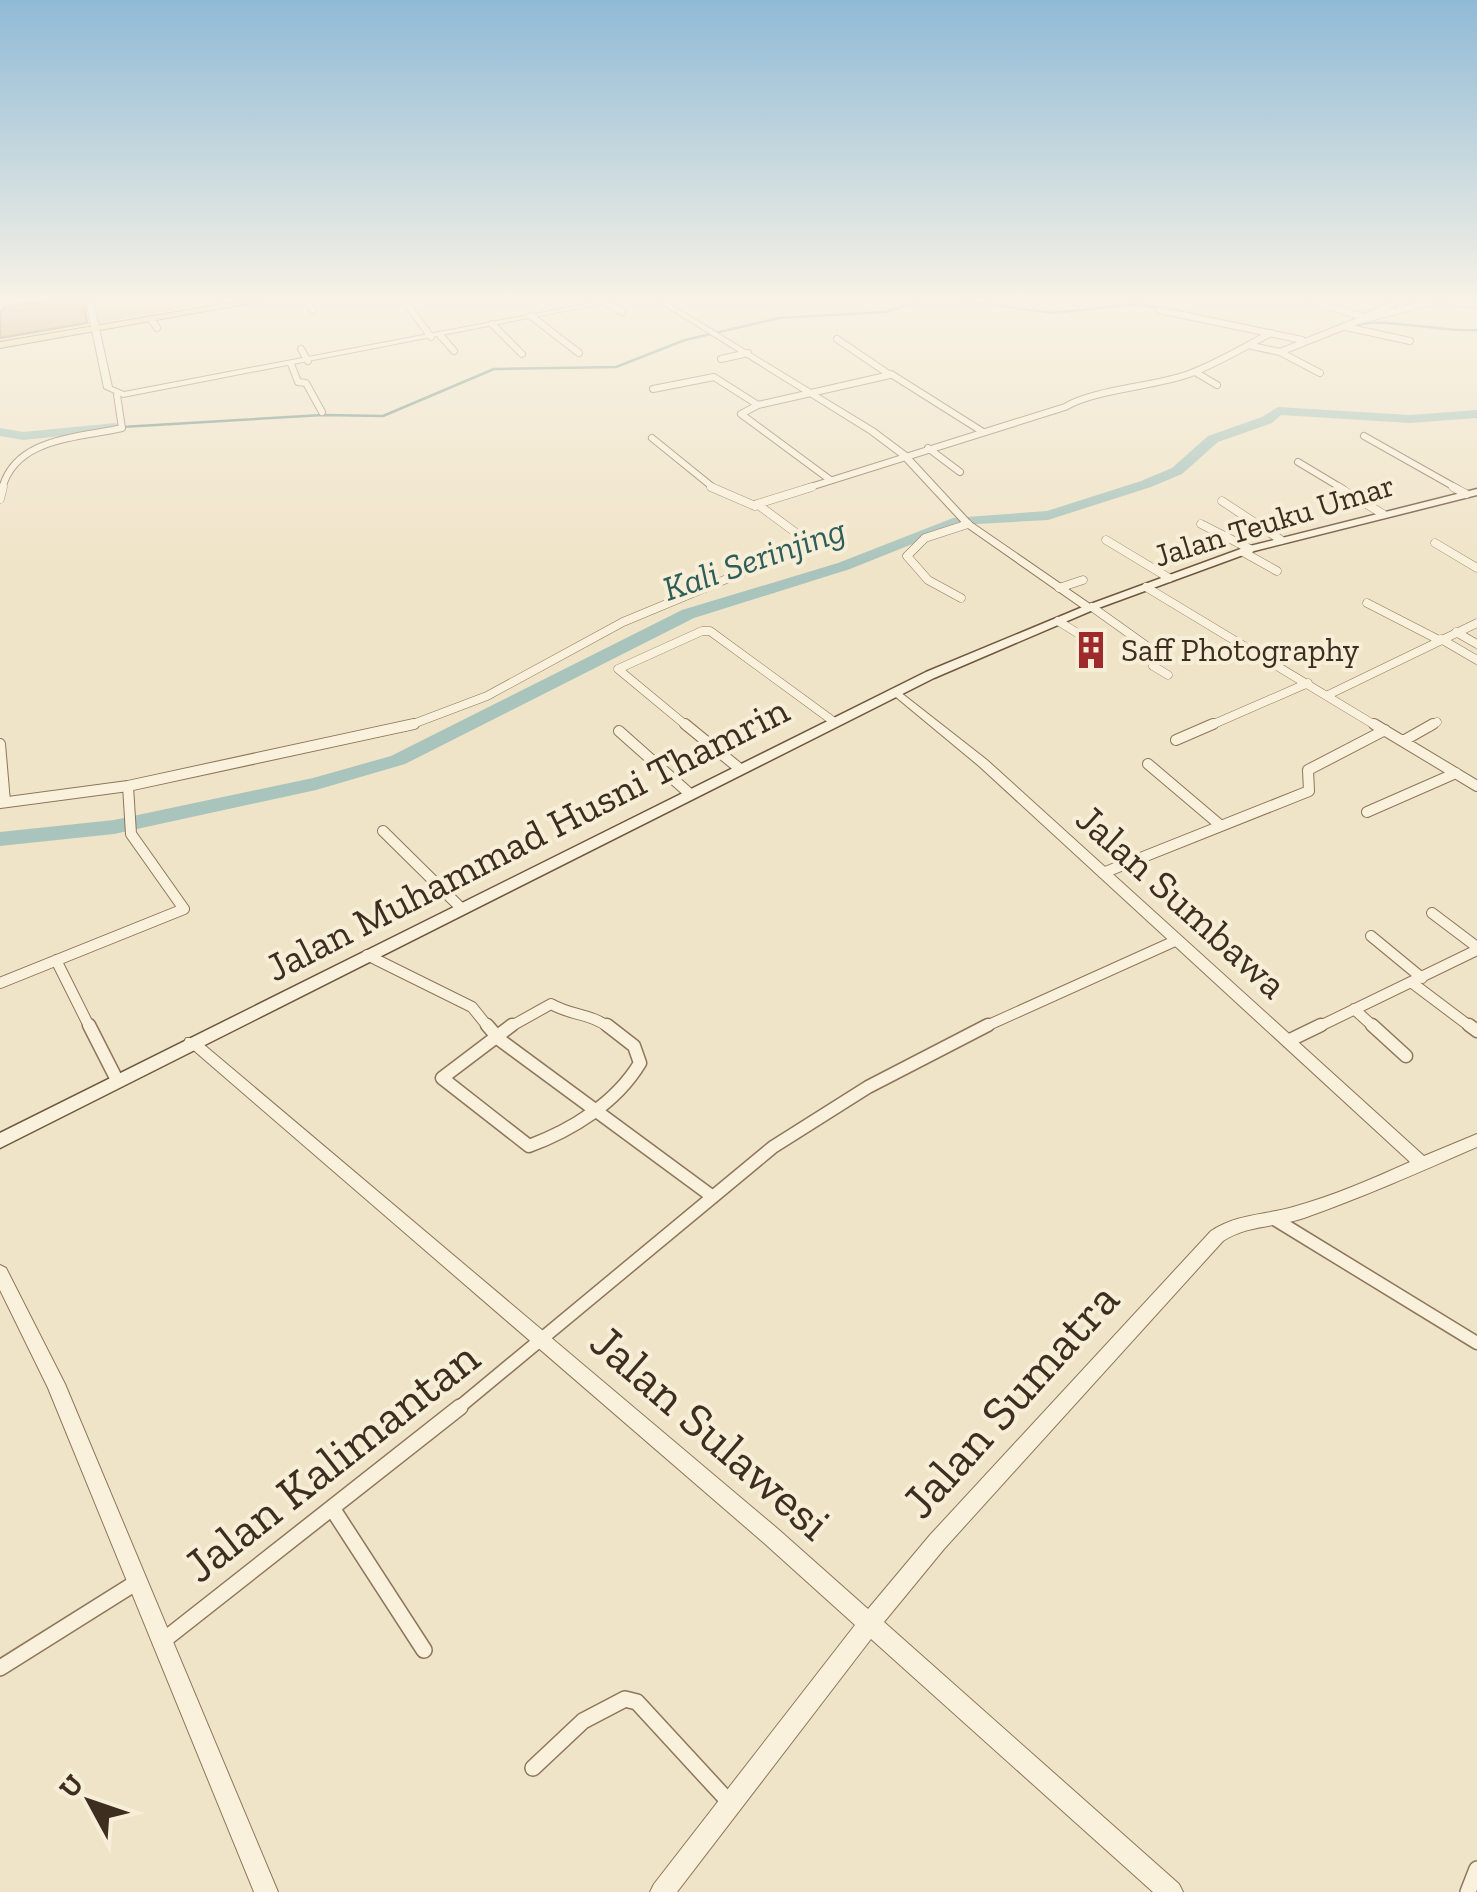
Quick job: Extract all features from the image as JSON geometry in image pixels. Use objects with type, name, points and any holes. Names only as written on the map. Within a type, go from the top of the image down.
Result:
[{"type":"main road","name":"Jalan Teuku Umar","points":[[1091,608],[1280,540],[1471,493]]},
{"type":"main road","name":"Jalan Muhammad Husni Thamrin","points":[[0,1141],[833,722],[1091,608]]},
{"type":"street","points":[[0,499],[6,470],[20,454],[122,427],[117,395],[110,389]]},
{"type":"street","points":[[117,395],[149,389]]},
{"type":"street","points":[[309,389],[322,412]]},
{"type":"street","points":[[733,389],[758,405]]},
{"type":"street","points":[[808,389],[904,455],[967,524],[1155,652],[1159,657],[1153,666],[1168,675]]},
{"type":"street","points":[[829,389],[758,405],[742,416],[829,479]]},
{"type":"street","points":[[915,389],[983,432]]},
{"type":"street","points":[[755,506],[904,455],[1070,406],[1083,396],[1135,389]]},
{"type":"street","points":[[1364,436],[1471,493]]},
{"type":"street","points":[[0,744],[2,802],[127,789],[396,730],[487,696],[623,622],[811,544],[755,506],[734,498],[674,460],[652,438]]},
{"type":"street","points":[[928,448],[960,472]]},
{"type":"street","points":[[1298,462],[1383,514]]},
{"type":"street","points":[[1222,501],[1280,540]]},
{"type":"street","points":[[961,598],[928,580],[907,556],[909,549],[932,536],[967,524]]},
{"type":"street","points":[[1201,524],[1276,571]]},
{"type":"street","points":[[1106,540],[1169,578]]},
{"type":"street","points":[[1435,543],[1477,568]]},
{"type":"street","points":[[1059,588],[1083,580]]},
{"type":"street","points":[[1146,587],[1477,786]]},
{"type":"street","points":[[1367,603],[1477,660]]},
{"type":"street","points":[[1058,621],[1087,639],[1080,642]]},
{"type":"street","points":[[1328,695],[1477,623]]},
{"type":"street","points":[[740,769],[618,669],[702,630],[710,631],[833,722]]},
{"type":"street","points":[[1456,632],[1477,644]]},
{"type":"street","points":[[1176,740],[1308,684]]},
{"type":"street","name":"Jalan Sumbawa","points":[[895,692],[983,763],[1422,1164]]},
{"type":"street","points":[[1403,741],[1437,722]]},
{"type":"street","points":[[1104,873],[1311,790],[1308,770],[1385,730]]},
{"type":"street","points":[[618,731],[690,794]]},
{"type":"street","points":[[1148,764],[1220,825]]},
{"type":"street","points":[[1368,812],[1456,773]]},
{"type":"street","points":[[0,983],[184,909],[131,834],[127,789]]},
{"type":"street","points":[[383,832],[460,908]]},
{"type":"street","points":[[1288,1041],[1477,948],[1432,913]]},
{"type":"street","points":[[1370,936],[1477,1031]]},
{"type":"street","name":"Jalan Kalimantan","points":[[164,1640],[544,1341],[773,1147],[866,1089],[981,1028],[1175,940]]},
{"type":"street","points":[[367,955],[472,1007],[494,1035],[713,1197]]},
{"type":"street","points":[[56,960],[117,1080]]},
{"type":"street","points":[[548,1004],[570,1015],[590,1013],[634,1046],[640,1063],[594,1110],[556,1136],[529,1146],[442,1078],[494,1035],[548,1004]]},
{"type":"street","points":[[1354,1009],[1406,1056]]},
{"type":"street","name":"Jalan Sulawesi","points":[[191,1042],[544,1341],[1171,1892]]},
{"type":"street","name":"Jalan Sumatra","points":[[662,1892],[869,1624],[1225,1229],[1276,1220],[1477,1140]]},
{"type":"street","points":[[1276,1220],[1477,1342]]},
{"type":"street","points":[[0,1273],[56,1384],[266,1892]]},
{"type":"street","points":[[332,1508],[424,1650]]},
{"type":"street","points":[[0,1668],[138,1582]]},
{"type":"street","points":[[533,1768],[608,1700],[627,1696],[637,1702],[731,1804]]},
{"type":"street","points":[[1468,1892],[1477,1870]]},
{"type":"waterway","points":[[122,427],[323,415],[383,416],[446,389]]},
{"type":"waterway","name":"Kali Serinjing","points":[[0,839],[114,827],[316,784],[398,760],[688,614],[844,566],[958,521],[1048,515],[1146,484],[1177,471],[1213,439],[1267,420],[1278,411],[1410,419],[1477,414]]},
{"type":"waterway","points":[[0,432],[23,436],[115,427]]},
{"type":"place","name":"Saff Photography","points":[[1091,650]]}]
